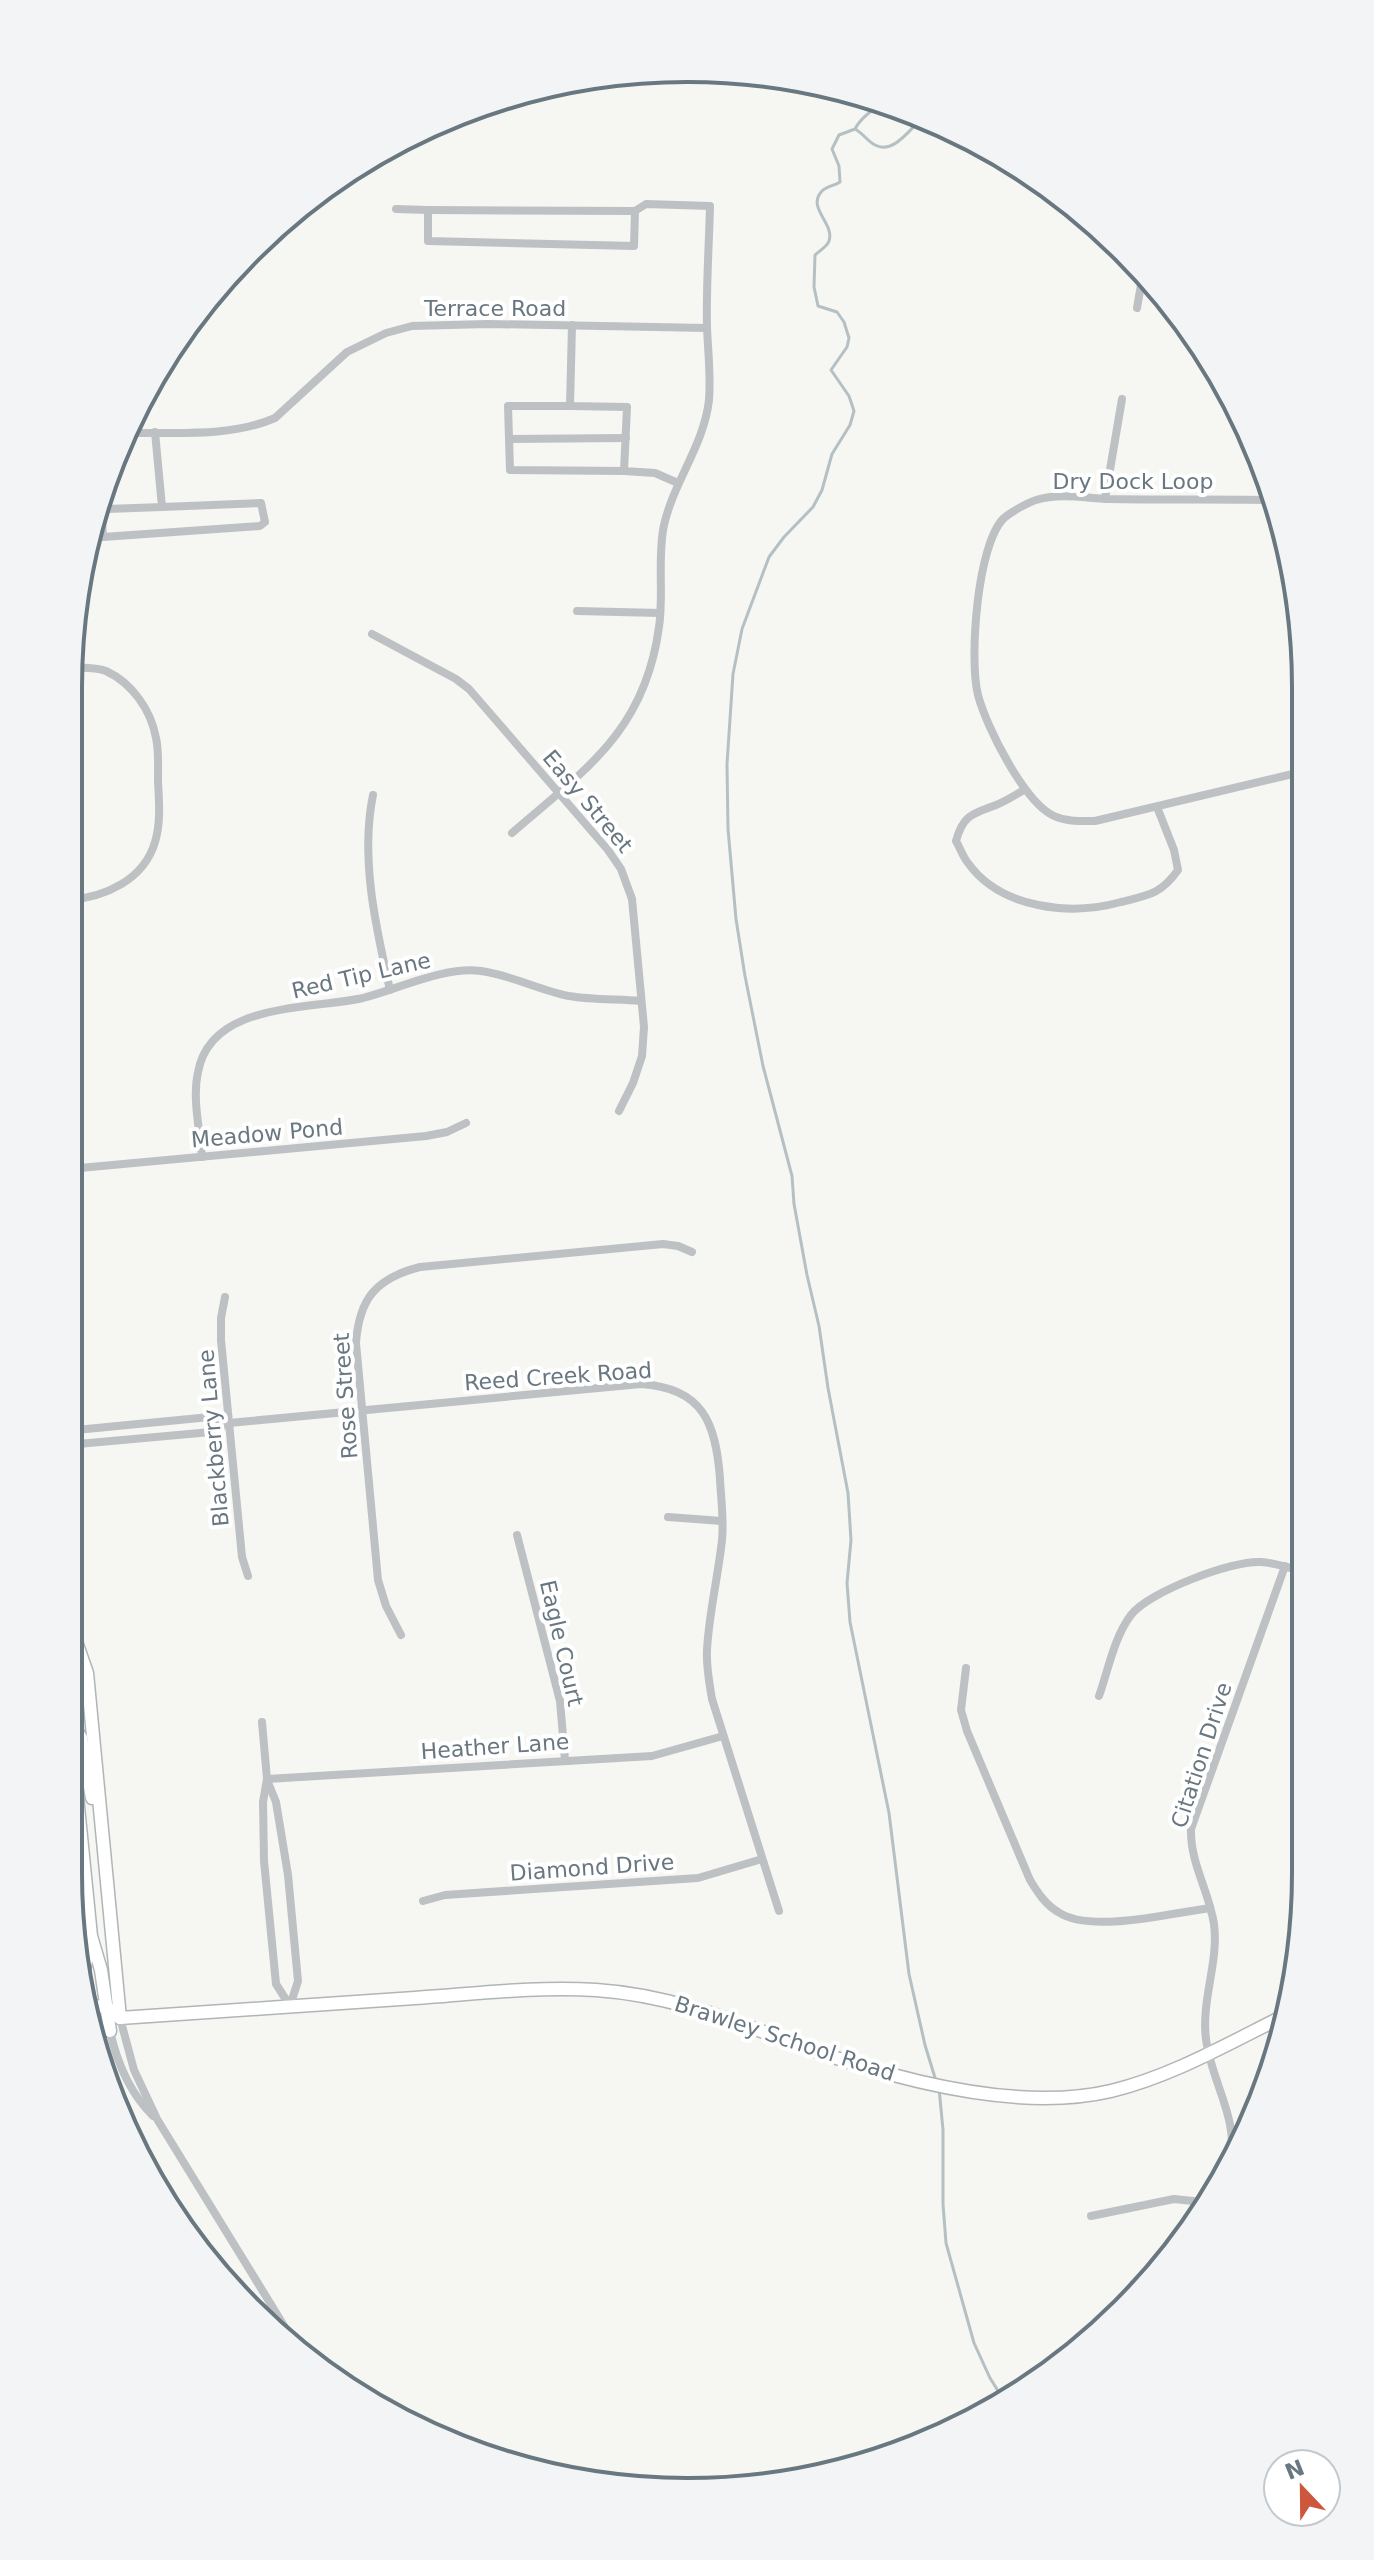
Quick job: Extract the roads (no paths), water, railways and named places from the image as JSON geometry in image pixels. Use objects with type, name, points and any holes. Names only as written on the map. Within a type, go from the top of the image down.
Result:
[{"type":"main road","points":[[82,1659],[87,1673],[120,2018],[110,2031],[103,2031]]},
{"type":"main road","points":[[82,1745],[104,1847]]},
{"type":"main road","points":[[82,1847],[91,1936],[101,1970],[110,2031]]},
{"type":"main road","points":[[87,1954],[91,1936]]},
{"type":"main road","name":"Brawley School Road","points":[[120,2018],[545,1990],[618,1992],[691,2006],[864,2066],[1004,2097],[1051,2099],[1110,2091],[1157,2076],[1273,2021]]},
{"type":"main road","points":[[98,2006],[105,2006],[120,2018]]},
{"type":"street","points":[[396,209],[635,211],[646,204],[710,206],[709,400],[701,436],[671,499],[663,529],[660,613],[654,659],[640,698],[622,729],[601,754],[512,833]]},
{"type":"street","points":[[428,210],[428,241],[634,246],[635,211]]},
{"type":"street","points":[[1137,308],[1141,287]]},
{"type":"street","name":"Terrace Road","points":[[138,433],[240,430],[265,423],[275,418],[347,352],[386,333],[412,326],[488,324],[707,328]]},
{"type":"street","points":[[570,406],[572,325]]},
{"type":"street","points":[[1105,499],[1122,399]]},
{"type":"street","points":[[624,471],[627,407],[508,406],[510,470],[655,473],[678,483]]},
{"type":"street","points":[[155,432],[162,507]]},
{"type":"street","points":[[509,439],[626,438]]},
{"type":"street","name":"Dry Dock Loop","points":[[1262,500],[1105,499],[1073,495],[1035,501],[1003,519],[990,546],[978,590],[975,626],[977,693],[988,722],[1024,790],[1038,806],[1053,816],[1070,821],[1095,821],[1292,774]]},
{"type":"street","points":[[103,531],[103,537],[260,526],[265,522],[261,503],[109,509]]},
{"type":"street","points":[[577,611],[660,613]]},
{"type":"street","name":"Easy Street","points":[[372,634],[469,689],[621,869],[630,890],[644,1027],[642,1056],[619,1111]]},
{"type":"street","points":[[82,669],[108,672],[136,694],[147,710],[156,736],[159,807],[156,841],[135,874],[102,894],[82,899]]},
{"type":"street","points":[[1024,790],[999,804],[975,812],[961,825],[956,841],[968,864],[987,882],[1014,897],[1043,906],[1076,909],[1107,906],[1166,888],[1178,870],[1174,850],[1157,807]]},
{"type":"street","points":[[373,795],[369,826],[371,891],[390,990]]},
{"type":"street","name":"Red Tip Lane","points":[[202,1157],[196,1093],[198,1071],[206,1050],[221,1032],[239,1020],[341,1003],[449,973],[480,971],[570,996],[641,1001]]},
{"type":"street","name":"Meadow Pond","points":[[82,1168],[426,1136],[447,1132],[466,1123]]},
{"type":"street","name":"Rose Street","points":[[401,1635],[386,1606],[378,1580],[356,1343],[358,1321],[366,1301],[380,1284],[398,1272],[420,1267],[663,1244],[692,1252]]},
{"type":"street","name":"Blackberry Lane","points":[[225,1297],[221,1340],[242,1557],[248,1576]]},
{"type":"street","name":"Reed Creek Road","points":[[82,1444],[211,1432],[229,1423],[641,1384],[663,1386],[683,1394],[700,1408],[712,1427],[718,1448],[722,1537],[707,1650],[709,1687],[779,1911]]},
{"type":"street","name":"Reed Creek Road","points":[[82,1429],[210,1417],[229,1423]]},
{"type":"street","points":[[668,1517],[722,1521]]},
{"type":"street","name":"Eagle Court","points":[[517,1535],[560,1701],[565,1760]]},
{"type":"street","points":[[1099,1696],[1121,1634],[1131,1616],[1145,1601],[1163,1591],[1238,1564],[1260,1562],[1292,1568]]},
{"type":"street","name":"Citation Drive","points":[[1232,2136],[1205,2038],[1206,1996],[1215,1948],[1214,1925],[1194,1861],[1191,1829],[1285,1566]]},
{"type":"street","points":[[966,1668],[961,1710],[967,1731],[1030,1880],[1042,1900],[1060,1914],[1082,1922],[1105,1922],[1210,1908]]},
{"type":"street","points":[[262,1722],[267,1779],[263,1802],[264,1861],[276,1984],[290,2006]]},
{"type":"street","name":"Heather Lane","points":[[267,1779],[662,1754],[723,1736]]},
{"type":"street","points":[[267,1779],[276,1802],[288,1875],[298,1981],[290,2006]]},
{"type":"street","name":"Diamond Drive","points":[[423,1901],[445,1895],[698,1878],[762,1859]]},
{"type":"street","points":[[120,2018],[134,2070],[157,2119],[282,2322]]},
{"type":"street","points":[[110,2031],[127,2080],[142,2105],[157,2119]]},
{"type":"street","points":[[1091,2216],[1174,2199],[1195,2201]]},
{"type":"waterway","points":[[871,111],[855,129],[839,135],[832,149],[839,166],[840,182],[824,189],[817,203],[830,234],[828,243],[815,255],[814,287],[818,306],[837,312],[844,322],[849,338],[847,347],[831,370],[849,396],[854,411],[850,425],[832,454],[822,490],[813,507],[769,557],[742,629],[733,674],[727,764],[728,829],[745,976],[763,1066],[792,1176],[794,1204],[848,1493],[850,1622],[889,1813],[909,1974],[936,2081]]},
{"type":"waterway","points":[[855,129],[882,147],[895,143],[914,126]]},
{"type":"waterway","points":[[939,2088],[946,2243],[974,2343],[998,2392]]}]
